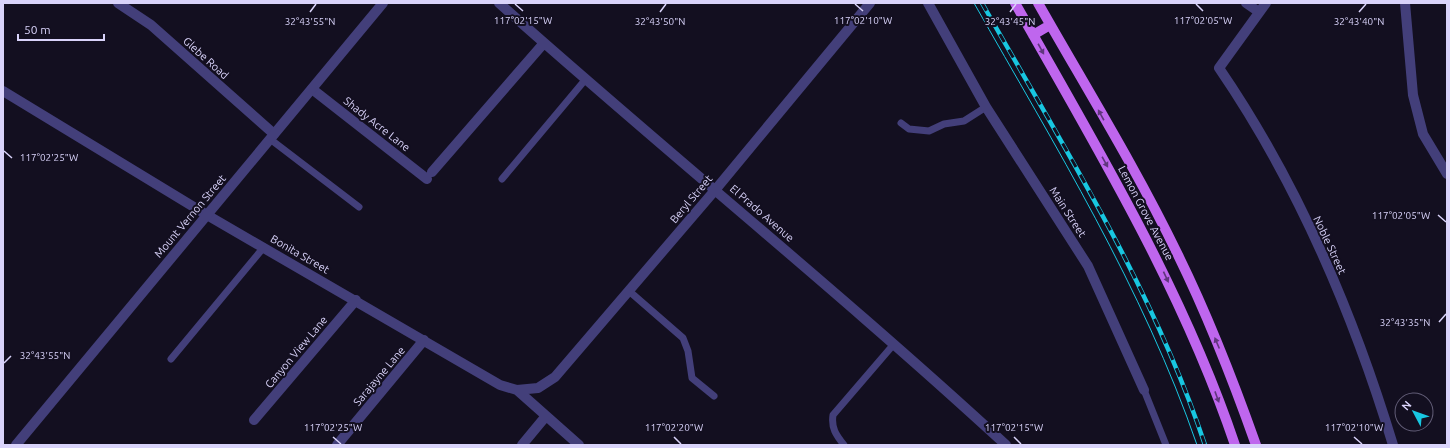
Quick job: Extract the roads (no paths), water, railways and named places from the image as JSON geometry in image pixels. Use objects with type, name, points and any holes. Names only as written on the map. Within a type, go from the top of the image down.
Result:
[{"type":"main road","name":"Lemon Grove Avenue","points":[[1015,3],[1138,221],[1165,273],[1215,389],[1235,445]]},
{"type":"main road","name":"Lemon Grove Avenue","points":[[1038,3],[1145,192],[1178,254],[1236,388],[1256,445]]},
{"type":"main road","points":[[1033,35],[1050,24]]},
{"type":"street","name":"Glebe Road","points":[[118,3],[151,25],[272,137]]},
{"type":"street","name":"El Prado Avenue","points":[[499,3],[585,80],[716,189],[894,344],[1006,445]]},
{"type":"street","name":"Beryl Street","points":[[517,390],[538,388],[555,377],[716,189],[870,3]]},
{"type":"street","name":"Main Street","points":[[928,3],[986,108],[1088,266],[1144,390]]},
{"type":"street","points":[[1246,3],[1259,12],[1266,3]]},
{"type":"street","points":[[1405,3],[1413,95],[1423,134],[1447,174]]},
{"type":"street","name":"Mount Vernon Street","points":[[16,445],[312,89],[379,4]]},
{"type":"street","name":"Noble Street","points":[[1259,12],[1219,68],[1239,98],[1285,177],[1332,277],[1376,388],[1393,445]]},
{"type":"street","name":"Shady Acre Lane","points":[[312,89],[429,176],[544,43]]},
{"type":"street","name":"Bonita Street","points":[[3,91],[207,215],[356,300],[500,385],[517,390],[579,445]]},
{"type":"street","name":"Canyon View Lane","points":[[254,420],[356,300]]},
{"type":"street","name":"Sarajayne Lane","points":[[337,445],[424,340]]},
{"type":"street","points":[[522,445],[546,416]]},
{"type":"lane","points":[[502,179],[585,80]]},
{"type":"lane","points":[[901,123],[909,129],[929,131],[944,124],[964,121],[986,108]]},
{"type":"lane","points":[[272,137],[359,207]]},
{"type":"lane","points":[[171,359],[264,248]]},
{"type":"lane","points":[[629,291],[683,338],[688,350],[692,378],[714,396]]},
{"type":"lane","points":[[844,445],[836,435],[832,423],[833,415],[894,344]]},
{"type":"lane","name":"Main Street","points":[[1144,390],[1166,445]]},
{"type":"tram line","points":[[974,3],[1066,164],[1124,274],[1151,330],[1197,445]]},
{"type":"railway","points":[[982,3],[1074,164],[1133,274],[1160,330],[1184,387],[1205,445]]}]
